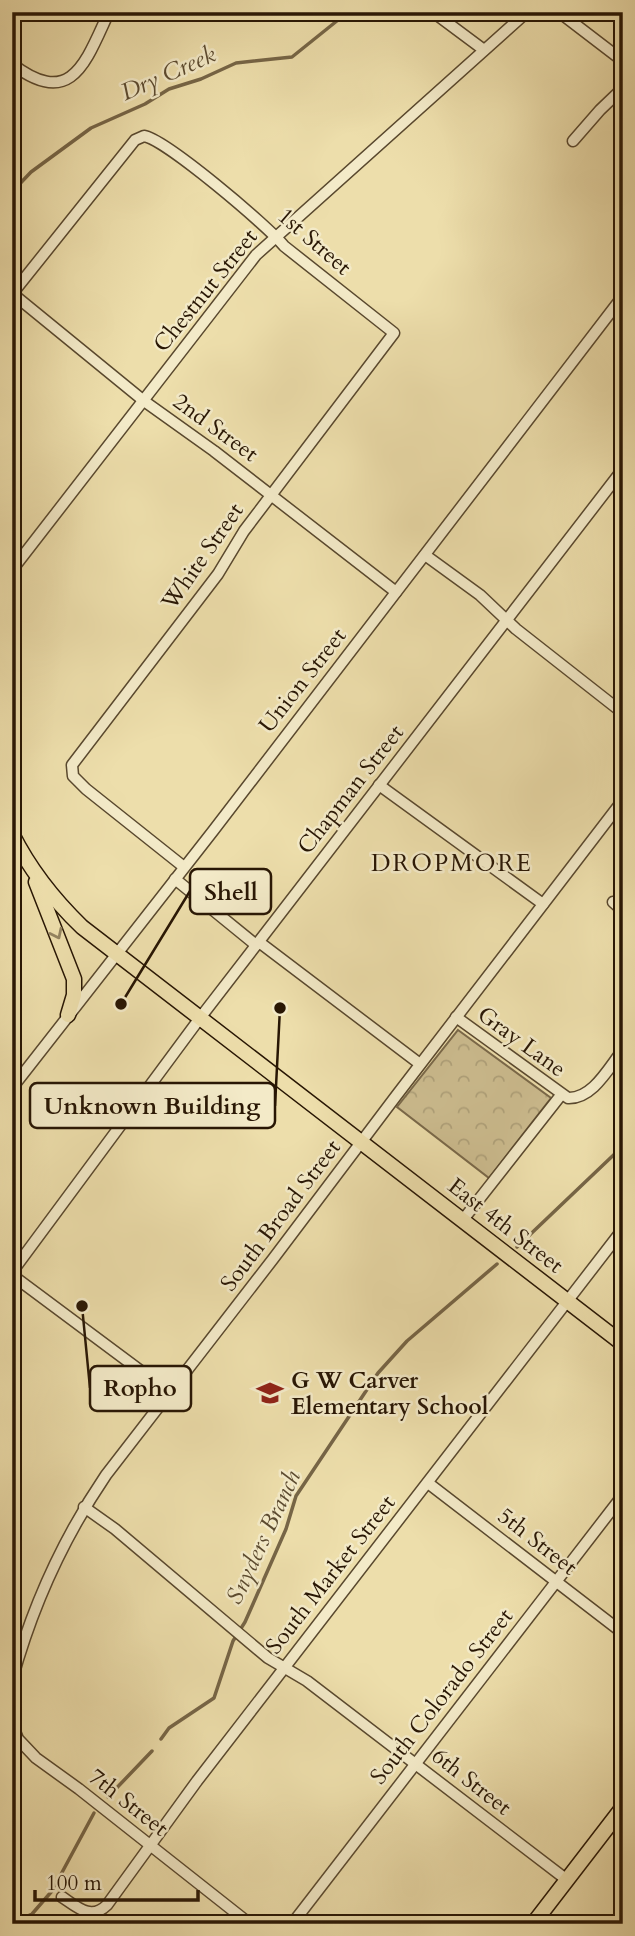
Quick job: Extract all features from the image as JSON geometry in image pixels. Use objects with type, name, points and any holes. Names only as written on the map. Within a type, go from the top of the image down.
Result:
[{"type":"main road","points":[[12,834],[33,871],[74,979],[74,995],[68,1015]]},
{"type":"main road","name":"East 4th Street","points":[[33,871],[63,908],[116,954],[623,1344]]},
{"type":"main road","points":[[533,1924],[623,1807]]},
{"type":"street","points":[[12,64],[40,82],[59,83],[75,74],[88,57],[109,12]]},
{"type":"street","points":[[433,12],[484,50]]},
{"type":"street","name":"Chestnut Street","points":[[12,570],[256,254],[527,12]]},
{"type":"street","points":[[559,12],[623,61]]},
{"type":"street","points":[[573,141],[623,88]]},
{"type":"street","name":"1st Street","points":[[13,294],[139,137],[150,137],[158,140],[209,180],[275,235],[284,246],[394,333]]},
{"type":"street","name":"2nd Street","points":[[13,294],[144,401],[272,495],[396,592]]},
{"type":"street","name":"Union Street","points":[[12,1088],[623,296]]},
{"type":"street","name":"White Street","points":[[184,867],[73,776],[74,762],[218,574],[244,531],[394,333]]},
{"type":"street","name":"Chapman Street","points":[[12,1274],[200,1018],[623,469]]},
{"type":"street","points":[[425,555],[480,594],[507,620],[623,713]]},
{"type":"street","points":[[379,785],[543,904]]},
{"type":"street","name":"South Broad Street","points":[[12,1679],[19,1653],[45,1589],[84,1507],[106,1475],[623,800]]},
{"type":"street","points":[[176,878],[420,1064]]},
{"type":"street","points":[[613,902],[623,911]]},
{"type":"street","name":"Gray Lane","points":[[456,1017],[568,1098],[579,1097],[600,1080],[623,1050]]},
{"type":"street","points":[[462,1221],[561,1095]]},
{"type":"street","name":"South Market Street","points":[[62,1897],[83,1912],[103,1909],[283,1668],[623,1229]]},
{"type":"street","points":[[12,1274],[169,1392]]},
{"type":"street","name":"5th Street","points":[[428,1483],[623,1633]]},
{"type":"street","name":"South Colorado Street","points":[[292,1924],[623,1495]]},
{"type":"street","name":"6th Street","points":[[84,1507],[244,1638],[283,1668],[307,1681],[567,1880]]},
{"type":"street","name":"7th Street","points":[[12,1724],[26,1749],[250,1924]]},
{"type":"green space","points":[[458,1030],[551,1098],[489,1178],[397,1107]]},
{"type":"waterway","name":"Dry Creek","points":[[12,192],[31,172],[91,128],[145,104],[169,89],[201,79],[236,63],[292,57],[348,12]]},
{"type":"waterway","name":"Snyders Branch","points":[[517,1247],[623,1146]]},
{"type":"waterway","name":"Snyders Branch","points":[[161,1739],[169,1728],[214,1698],[233,1641],[245,1622],[286,1529],[296,1496],[378,1373],[407,1341],[497,1264]]},
{"type":"waterway","name":"Snyders Branch","points":[[108,1797],[152,1751]]},
{"type":"waterway","name":"Snyders Branch","points":[[12,1923],[32,1914],[52,1891],[94,1813]]},
{"type":"place","name":"Shell","points":[[121,1004]]},
{"type":"place","name":"Unknown Building","points":[[280,1008]]},
{"type":"place","name":"Ropho","points":[[82,1306]]},
{"type":"place","name":"G W Carver Elementary School","points":[[270,1393]]},
{"type":"district","name":"DROPMORE","points":[[452,863]]}]
